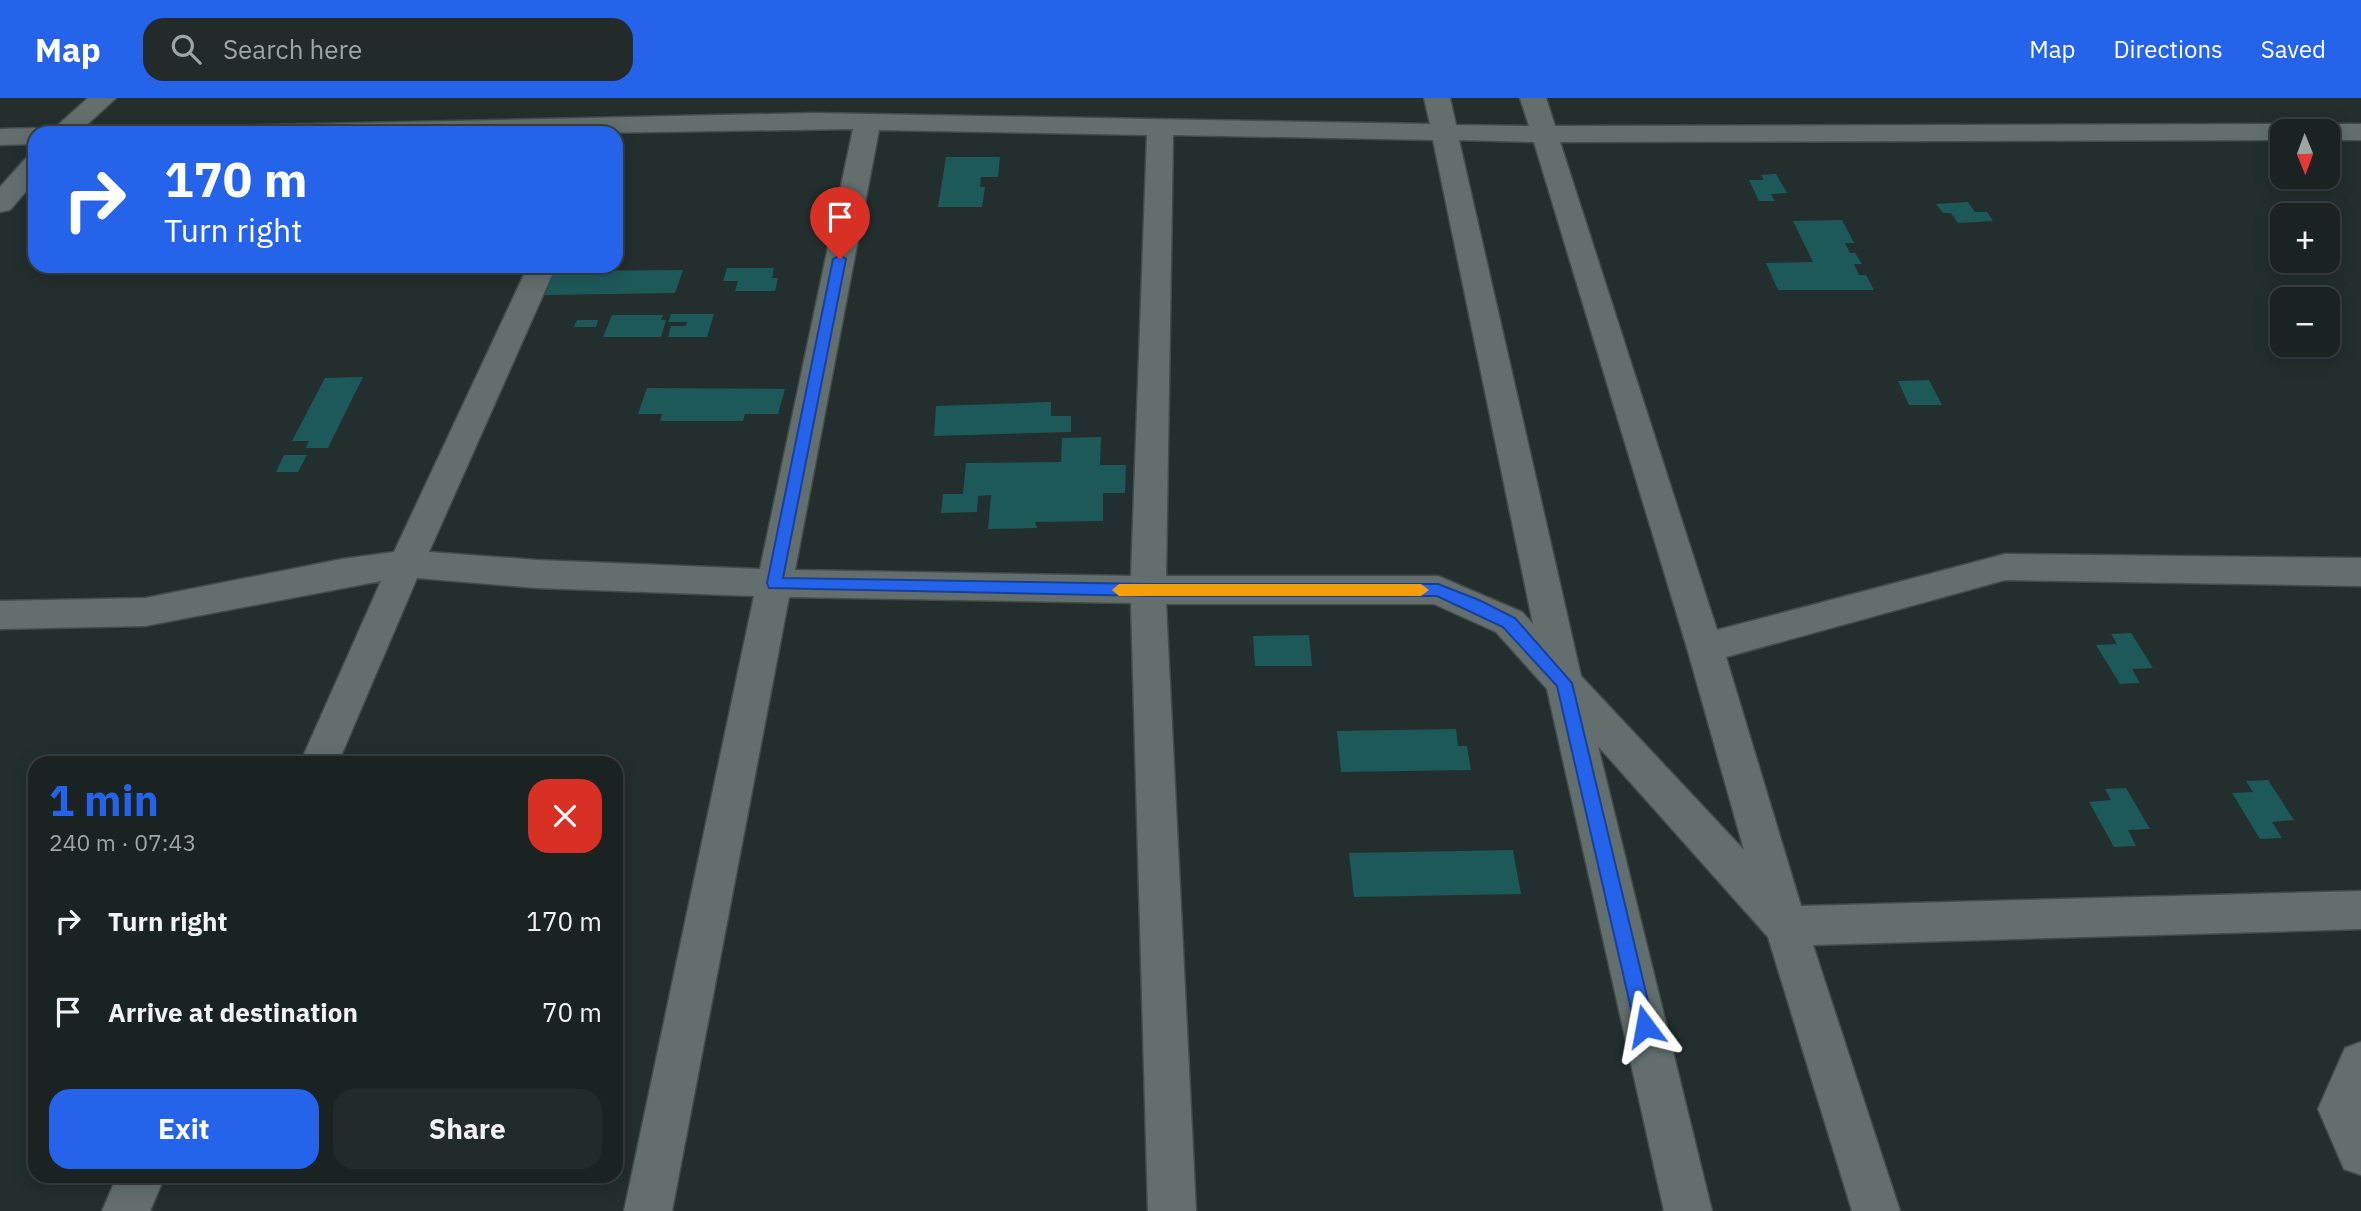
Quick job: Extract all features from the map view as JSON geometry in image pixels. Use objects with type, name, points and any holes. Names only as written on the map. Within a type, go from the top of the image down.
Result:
[{"type":"street","points":[[70,126],[103,98]]},
{"type":"street","points":[[603,126],[616,98]]},
{"type":"street","points":[[1534,98],[1705,648],[1786,926],[1876,1211]]},
{"type":"street","points":[[623,128],[801,121],[1160,128],[1441,115],[1544,134],[2270,132]]},
{"type":"street","points":[[1441,115],[1564,683],[1688,1211]]},
{"type":"street","points":[[648,1211],[867,124]]},
{"type":"street","points":[[1160,128],[1148,590],[1172,1211]]},
{"type":"street","points":[[2340,132],[2361,132]]},
{"type":"street","points":[[0,137],[28,136]]},
{"type":"street","points":[[0,204],[28,172]]},
{"type":"street","points":[[322,756],[539,273]]},
{"type":"street","points":[[0,615],[145,612],[342,573],[406,564],[537,574],[774,583],[1148,590],[1438,590],[1509,622],[1786,926],[2361,910]]},
{"type":"street","points":[[1705,648],[2005,567],[2361,572]]},
{"type":"street","points":[[2361,1064],[2340,1109],[2361,1152]]},
{"type":"street","points":[[126,1211],[138,1183]]},
{"type":"building","points":[[946,157],[1000,157],[998,177],[981,177],[980,187],[985,187],[982,207],[938,207]]},
{"type":"building","points":[[1776,174],[1787,193],[1771,194],[1775,201],[1759,201],[1749,180],[1764,180],[1761,175]]},
{"type":"building","points":[[1968,202],[1975,212],[1987,212],[1993,221],[1958,223],[1951,213],[1943,213],[1936,204]]},
{"type":"building","points":[[1842,220],[1854,243],[1845,243],[1850,253],[1855,253],[1862,264],[1854,264],[1859,275],[1866,275],[1874,290],[1778,290],[1766,263],[1813,262],[1793,221]]},
{"type":"building","points":[[727,268],[774,268],[772,278],[778,278],[775,291],[735,291],[738,281],[723,281]]},
{"type":"building","points":[[683,270],[675,293],[545,295],[553,275],[623,273],[623,271]]},
{"type":"building","points":[[671,314],[714,314],[707,337],[668,337],[671,326],[686,326],[687,322],[668,322]]},
{"type":"building","points":[[612,315],[663,315],[661,320],[666,320],[661,337],[603,337]]},
{"type":"building","points":[[577,320],[598,320],[596,327],[574,327]]},
{"type":"building","points":[[363,377],[328,448],[306,448],[309,441],[292,441],[325,378]]},
{"type":"building","points":[[1929,380],[1942,405],[1909,405],[1898,381]]},
{"type":"building","points":[[647,388],[785,389],[778,414],[745,414],[743,421],[660,421],[662,414],[638,414]]},
{"type":"building","points":[[1051,402],[1051,416],[1071,416],[1071,432],[934,436],[936,406]]},
{"type":"building","points":[[1101,437],[1100,465],[1126,465],[1125,493],[1103,493],[1103,521],[1035,522],[1037,528],[988,529],[991,495],[978,496],[977,512],[941,513],[943,494],[963,494],[966,463],[1061,462],[1062,438]]},
{"type":"building","points":[[284,455],[307,455],[298,472],[276,472]]},
{"type":"building","points":[[2131,633],[2153,668],[2132,669],[2140,683],[2120,684],[2096,645],[2117,644],[2111,634]]},
{"type":"building","points":[[1309,635],[1312,666],[1255,666],[1253,636]]},
{"type":"building","points":[[1456,729],[1458,746],[1467,746],[1471,770],[1341,772],[1337,731]]},
{"type":"building","points":[[2268,780],[2294,820],[2272,822],[2282,838],[2260,839],[2232,793],[2253,792],[2246,781]]},
{"type":"building","points":[[2126,788],[2150,829],[2128,830],[2136,846],[2114,847],[2089,802],[2111,800],[2105,789]]},
{"type":"building","points":[[1513,850],[1521,894],[1354,897],[1349,853]]},
{"type":"slow traffic","points":[[1119,590],[1421,590]]},
{"type":"route","points":[[840,259],[774,583],[1148,590],[1438,590],[1474,604],[1509,622],[1564,683],[1645,1026]]}]
